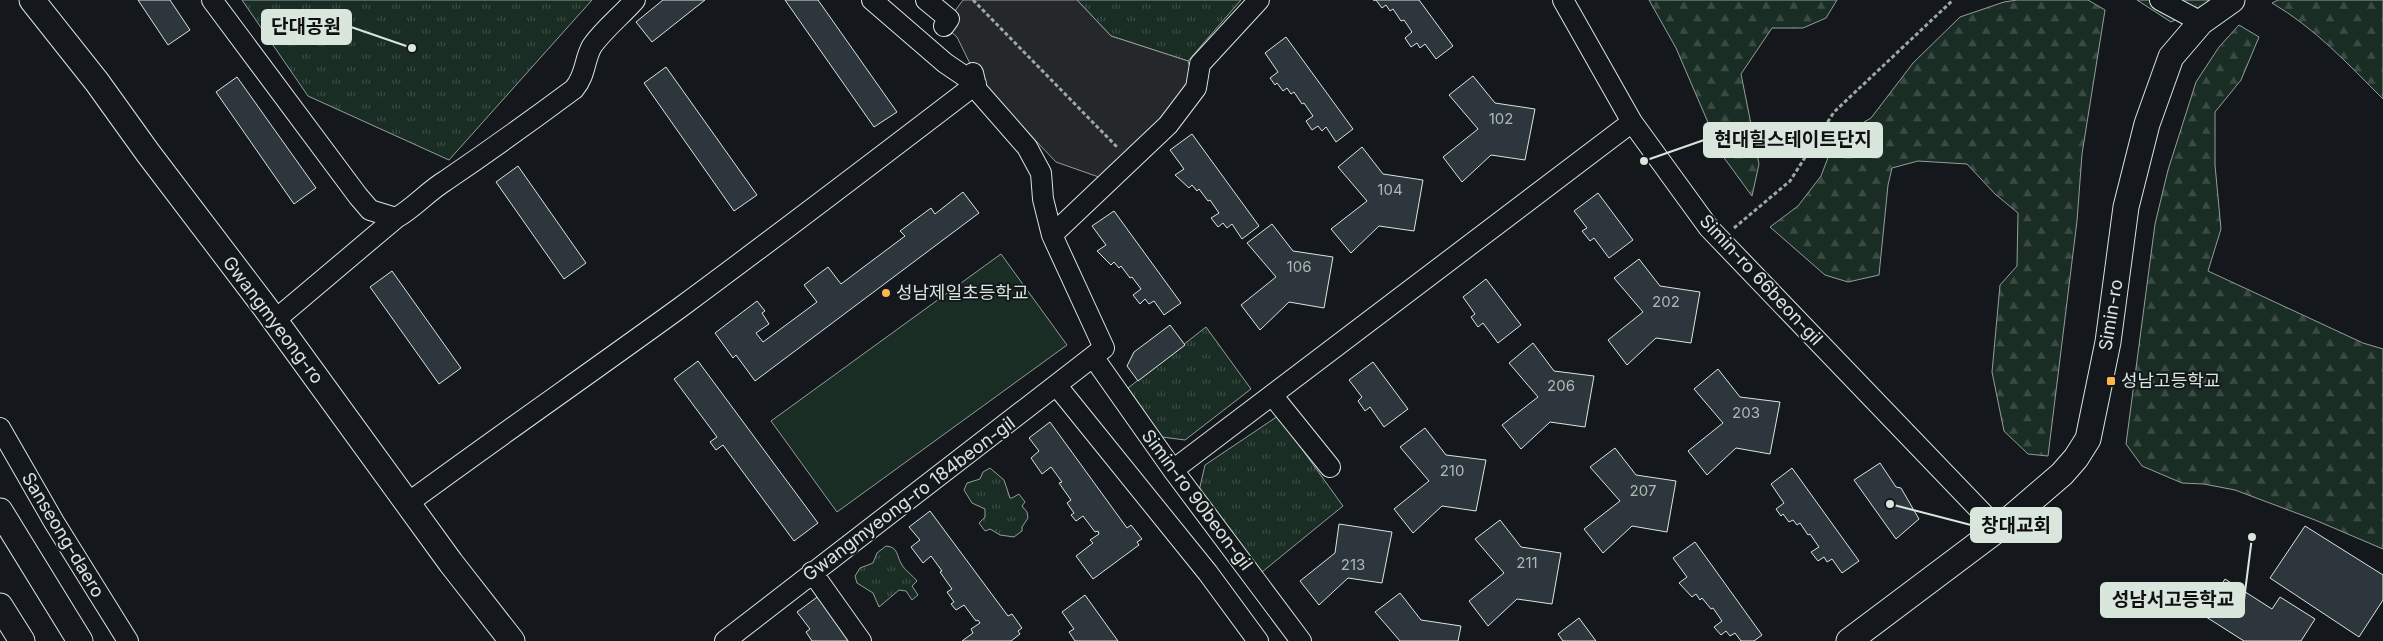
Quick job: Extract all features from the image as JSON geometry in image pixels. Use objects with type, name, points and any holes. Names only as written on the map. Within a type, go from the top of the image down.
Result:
[{"type":"main road","name":"Gwangmyeong-ro","points":[[32,0],[97,82],[451,563],[512,641]]},
{"type":"main road","name":"Simin-ro","points":[[1849,641],[1998,529],[2062,474],[2076,458],[2088,439],[2108,342],[2126,207],[2147,124],[2171,57],[2201,22],[2232,0]]},
{"type":"main road","points":[[0,511],[80,641]]},
{"type":"main road","points":[[0,606],[22,641]]},
{"type":"street","points":[[212,0],[358,196],[370,210],[396,218]]},
{"type":"street","points":[[274,321],[429,192],[490,151],[574,89],[581,80],[591,48],[601,34],[635,0]]},
{"type":"street","points":[[872,0],[945,63],[976,84]]},
{"type":"street","points":[[926,0],[949,19],[944,26]]},
{"type":"street","points":[[1052,236],[1168,125],[1196,88],[1200,64],[1259,0]]},
{"type":"street","name":"Simin-ro 66beon-gil","points":[[1563,0],[1632,122],[1709,228],[1998,529]]},
{"type":"street","points":[[2160,0],[2201,22]]},
{"type":"street","points":[[969,62],[978,90],[1027,147],[1041,173],[1043,199],[1052,236],[1104,348],[1094,358]]},
{"type":"street","points":[[408,503],[512,426],[679,308],[860,174],[976,84]]},
{"type":"street","points":[[1173,470],[1632,122]]},
{"type":"street","name":"Gwangmyeong-ro 184beon-gil","points":[[725,641],[812,572],[1094,358]]},
{"type":"street","name":"Simin-ro 90beon-gil","points":[[1094,358],[1173,470],[1301,641]]},
{"type":"street","points":[[1057,386],[1208,573],[1258,641]]},
{"type":"street","points":[[1272,395],[1330,467]]},
{"type":"street","name":"Sanseong-daero","points":[[0,428],[54,522],[128,641]]},
{"type":"street","points":[[812,572],[861,641]]},
{"type":"path","points":[[973,0],[1131,160]]},
{"type":"path","points":[[1720,240],[1790,181],[1834,112],[1954,0]]},
{"type":"green space","points":[[242,0],[592,0],[449,160],[308,96]]},
{"type":"green space","points":[[1077,0],[1241,0],[1188,61],[1111,36]]},
{"type":"green space","points":[[1649,0],[1837,0],[1826,18],[1803,28],[1772,28],[1741,74],[1759,164],[1752,196],[1722,155],[1676,48]]},
{"type":"green space","points":[[2017,0],[2088,0],[2105,10],[2082,154],[2077,221],[2048,456],[2028,454],[2004,431],[1992,372],[2000,285],[2017,266],[2018,213],[1995,194],[1967,164],[1918,161],[1892,168],[1888,185],[1879,275],[1848,282],[1825,275],[1770,227],[1798,206],[1821,176],[1835,139],[1871,118],[1913,63],[1960,17],[2004,2]]},
{"type":"green space","points":[[2137,0],[2213,0],[2171,22]]},
{"type":"green space","points":[[2278,0],[2383,0],[2383,99],[2317,35],[2272,3]]},
{"type":"green space","points":[[2239,25],[2259,37],[2241,80],[2215,112],[2215,165],[2221,229],[2208,271],[2363,343],[2383,349],[2383,549],[2315,520],[2235,490],[2204,484],[2182,483],[2142,466],[2126,444],[2155,224],[2168,170],[2196,82],[2219,47]]},
{"type":"green space","points":[[1001,254],[1067,345],[837,512],[771,421]]},
{"type":"green space","points":[[1206,327],[1251,389],[1185,440],[1162,437],[1128,388]]},
{"type":"green space","points":[[1278,416],[1343,506],[1262,572],[1199,491],[1205,465]]},
{"type":"green space","points":[[990,468],[1004,480],[1010,498],[1019,494],[1025,502],[1022,506],[1027,512],[1028,518],[1022,527],[1022,531],[1014,537],[1000,535],[990,529],[985,531],[979,523],[985,517],[985,509],[972,503],[964,490],[967,483],[980,479],[983,472]]},
{"type":"green space","points":[[886,546],[895,550],[903,567],[917,581],[912,586],[918,595],[912,600],[906,591],[899,590],[879,607],[873,593],[857,583],[855,576],[860,568],[873,563],[877,553]]},
{"type":"shaded area","points":[[963,0],[1077,0],[1111,36],[1188,61],[1196,88],[1110,181],[1056,162],[978,80],[957,37],[944,26]]},
{"type":"building","points":[[138,0],[170,0],[190,30],[168,45]]},
{"type":"building","points":[[663,0],[705,0],[652,42],[636,22]]},
{"type":"building","points":[[785,0],[818,0],[897,112],[874,127]]},
{"type":"building","points":[[1376,0],[1419,0],[1453,46],[1436,59],[1425,44],[1420,48],[1417,43],[1411,47],[1405,38],[1412,32],[1404,20],[1401,21],[1393,9],[1390,11],[1386,5],[1382,8]]},
{"type":"building","points":[[1286,37],[1353,129],[1336,142],[1326,127],[1322,131],[1318,126],[1312,130],[1306,121],[1313,116],[1304,103],[1302,104],[1294,92],[1291,94],[1287,88],[1283,91],[1270,78],[1278,72],[1265,53]]},
{"type":"building","points":[[666,67],[757,195],[734,211],[644,83]]},
{"type":"building","points":[[1473,76],[1495,103],[1535,109],[1525,160],[1491,155],[1462,182],[1443,157],[1478,129],[1449,95]]},
{"type":"building","points":[[237,77],[316,188],[294,204],[216,92]]},
{"type":"building","points":[[1192,134],[1259,226],[1242,239],[1232,224],[1227,228],[1223,223],[1218,227],[1211,218],[1219,213],[1210,200],[1208,201],[1199,189],[1197,191],[1192,185],[1189,188],[1175,175],[1184,169],[1170,150]]},
{"type":"building","points":[[1362,147],[1383,174],[1423,180],[1414,231],[1379,226],[1351,253],[1331,229],[1367,201],[1338,167]]},
{"type":"building","points":[[518,166],[586,263],[564,279],[496,182]]},
{"type":"building","points":[[963,192],[979,213],[755,381],[736,355],[733,358],[715,333],[757,301],[765,311],[762,313],[769,324],[756,333],[763,342],[817,302],[804,285],[828,267],[841,284],[905,236],[900,231],[931,208],[935,214]]},
{"type":"building","points":[[1598,193],[1633,240],[1609,258],[1594,238],[1590,241],[1582,231],[1587,228],[1574,211]]},
{"type":"building","points":[[1114,211],[1181,303],[1164,315],[1154,301],[1149,304],[1145,299],[1140,304],[1133,295],[1141,289],[1132,277],[1130,278],[1121,266],[1119,268],[1114,262],[1111,265],[1097,251],[1106,245],[1092,226]]},
{"type":"building","points":[[1272,224],[1293,251],[1333,257],[1324,308],[1289,302],[1260,330],[1241,305],[1276,277],[1247,243]]},
{"type":"building","points":[[1639,259],[1660,286],[1700,292],[1691,343],[1656,338],[1627,365],[1608,340],[1643,312],[1614,278]]},
{"type":"building","points":[[392,271],[461,368],[439,384],[370,287]]},
{"type":"building","points":[[1486,279],[1521,325],[1498,343],[1483,323],[1478,327],[1471,317],[1475,314],[1463,297]]},
{"type":"building","points":[[1170,325],[1185,345],[1138,381],[1127,366],[1134,352]]},
{"type":"building","points":[[1533,343],[1554,371],[1594,376],[1585,427],[1550,422],[1521,449],[1502,425],[1538,397],[1509,363]]},
{"type":"building","points":[[698,361],[818,523],[794,541],[723,445],[716,450],[710,442],[717,437],[674,379]]},
{"type":"building","points":[[1373,362],[1408,409],[1384,427],[1370,407],[1365,411],[1358,401],[1362,397],[1349,380]]},
{"type":"building","points":[[1718,369],[1740,397],[1780,402],[1770,454],[1736,448],[1707,475],[1688,451],[1723,423],[1694,389]]},
{"type":"building","points":[[1050,422],[1127,528],[1131,525],[1142,539],[1137,542],[1139,545],[1093,579],[1076,556],[1093,543],[1090,540],[1099,534],[1098,531],[1095,532],[1083,516],[1076,521],[1071,515],[1074,513],[1067,503],[1071,500],[1059,483],[1062,482],[1051,467],[1042,474],[1031,458],[1039,451],[1029,438]]},
{"type":"building","points":[[1425,428],[1446,455],[1486,460],[1476,511],[1442,506],[1413,533],[1394,509],[1429,481],[1400,447]]},
{"type":"building","points":[[1615,448],[1636,475],[1676,481],[1667,532],[1632,526],[1603,553],[1584,529],[1620,501],[1590,467]]},
{"type":"building","points":[[1880,463],[1896,487],[1901,488],[1919,519],[1896,539],[1854,480]]},
{"type":"building","points":[[1792,468],[1859,561],[1842,573],[1832,559],[1827,562],[1824,557],[1818,561],[1811,552],[1819,547],[1810,534],[1808,535],[1800,523],[1797,525],[1793,520],[1789,522],[1776,509],[1784,503],[1771,484]]},
{"type":"building","points":[[930,511],[1008,616],[1012,614],[1022,628],[1018,631],[1020,634],[1011,641],[962,641],[973,633],[971,629],[980,623],[978,620],[976,621],[964,605],[956,610],[951,604],[954,602],[947,592],[952,589],[940,572],[942,571],[931,556],[923,563],[911,547],[920,540],[909,527]]},
{"type":"building","points":[[1500,520],[1521,547],[1561,553],[1552,604],[1517,599],[1488,626],[1469,601],[1504,573],[1475,539]]},
{"type":"building","points":[[1339,524],[1392,532],[1382,583],[1348,578],[1319,605],[1300,581],[1335,553]]},
{"type":"building","points":[[2305,526],[2383,575],[2383,600],[2359,637],[2270,578]]},
{"type":"building","points":[[1695,542],[1762,635],[1754,641],[1741,641],[1735,633],[1730,636],[1726,631],[1721,635],[1714,627],[1722,621],[1713,608],[1711,609],[1702,598],[1700,600],[1696,594],[1692,597],[1679,583],[1687,577],[1673,558]]},
{"type":"building","points":[[2225,579],[2272,609],[2280,597],[2315,619],[2301,641],[2244,641],[2203,615]]},
{"type":"building","points":[[1400,593],[1421,620],[1461,626],[1458,641],[1400,641],[1375,612]]},
{"type":"building","points":[[820,595],[855,641],[812,641],[806,632],[810,629],[797,612]]},
{"type":"building","points":[[1085,595],[1118,641],[1075,641],[1069,632],[1074,629],[1062,612]]},
{"type":"building","points":[[1579,618],[1596,641],[1563,641],[1558,634]]},
{"type":"place","name":"단대공원","points":[[412,48]]},
{"type":"place","name":"현대힐스테이트단지","points":[[1644,161]]},
{"type":"place","name":"성남제일초등학교","points":[[886,293]]},
{"type":"place","name":"성남고등학교","points":[[2111,381]]},
{"type":"place","name":"창대교회","points":[[1890,504]]},
{"type":"place","name":"성남서고등학교","points":[[2252,537]]}]
